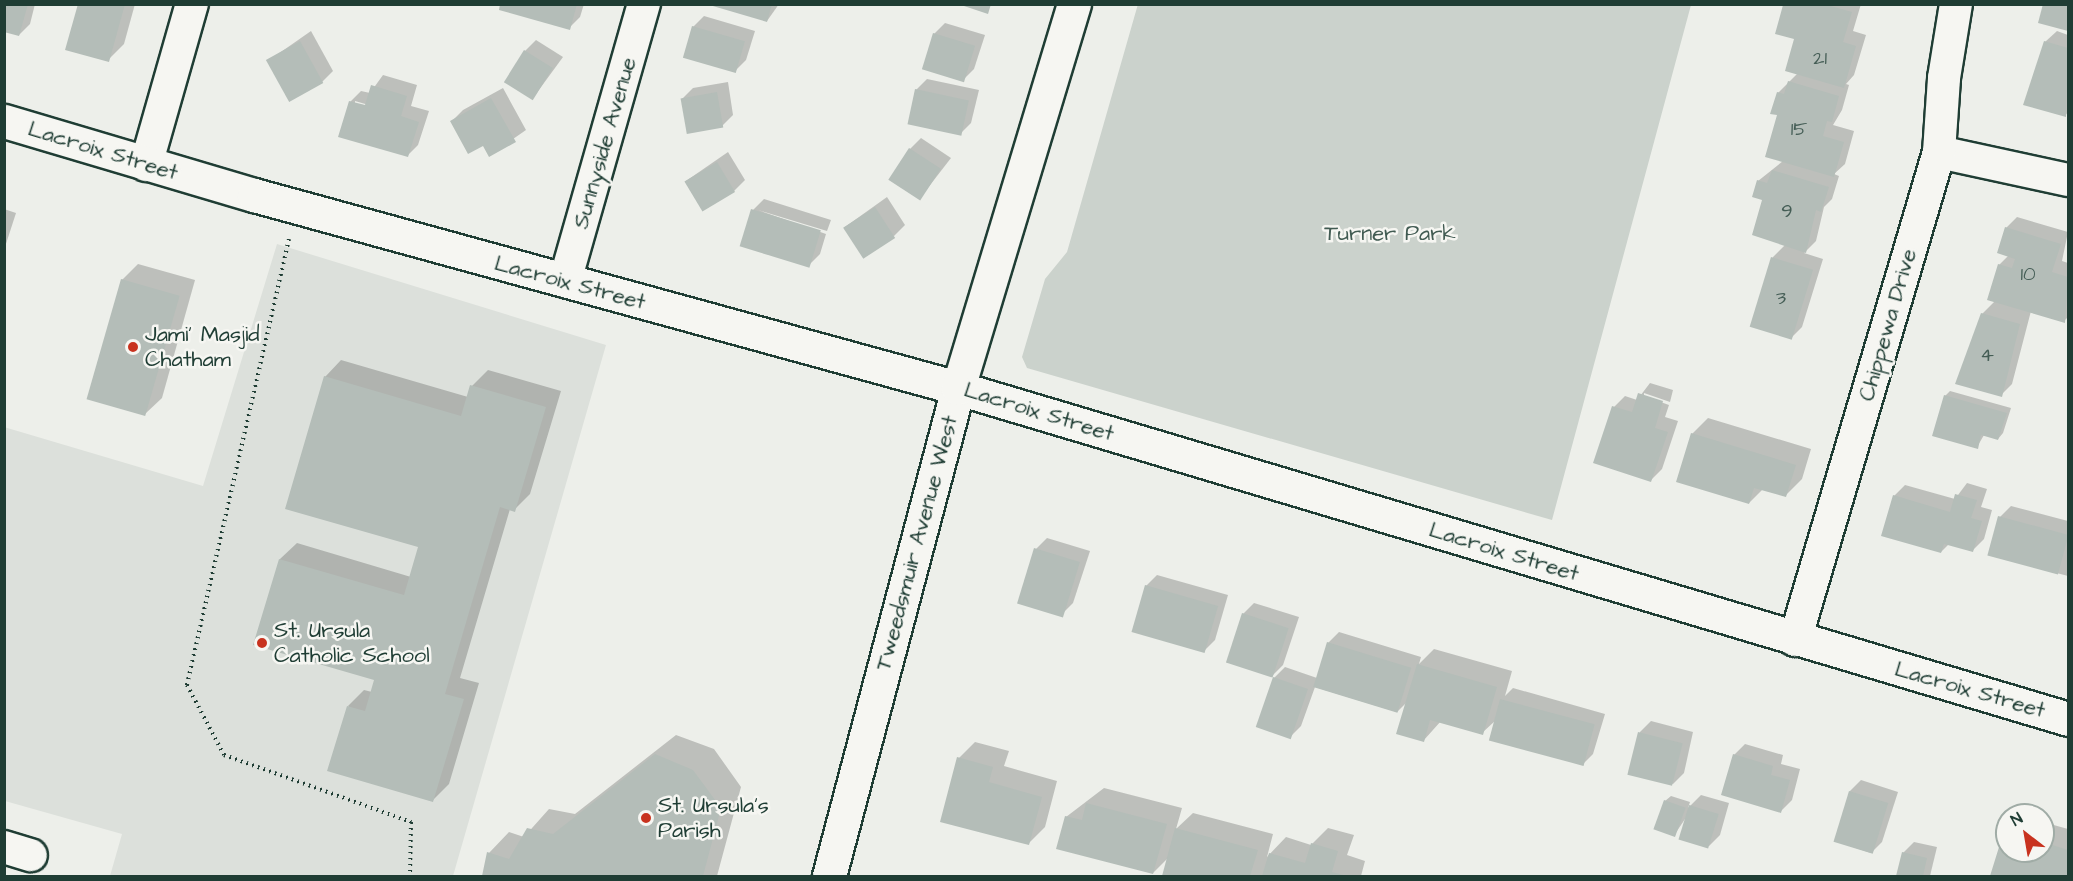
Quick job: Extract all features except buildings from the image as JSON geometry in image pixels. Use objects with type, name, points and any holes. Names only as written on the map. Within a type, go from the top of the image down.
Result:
[{"type":"street","points":[[146,165],[192,4]]},
{"type":"street","name":"Sunnyside Avenue","points":[[565,281],[644,4]]},
{"type":"street","name":"Tweedsmuir Avenue West","points":[[829,876],[958,388],[1074,4]]},
{"type":"street","name":"Chippewa Drive","points":[[1795,640],[1939,152],[1944,78],[1956,4]]},
{"type":"street","name":"Lacroix Street","points":[[4,121],[146,165],[958,388],[1795,640],[2068,719]]},
{"type":"street","points":[[1939,152],[2068,180]]},
{"type":"path","points":[[289,239],[187,685],[224,755],[411,822],[410,876]]},
{"type":"shaded area","name":"St. Ursula Catholic School","points":[[277,244],[606,345],[453,876],[110,876],[122,834],[5,801],[4,427],[203,486]]},
{"type":"green space","name":"Turner Park","points":[[1138,4],[1691,5],[1552,520],[1027,368],[1022,357],[1045,279],[1067,252]]},
{"type":"place","name":"Jami' Masjid Chatham","points":[[133,347]]},
{"type":"place","name":"St. Ursula Catholic School","points":[[262,643]]},
{"type":"place","name":"St. Ursula's Parish","points":[[646,818]]}]
